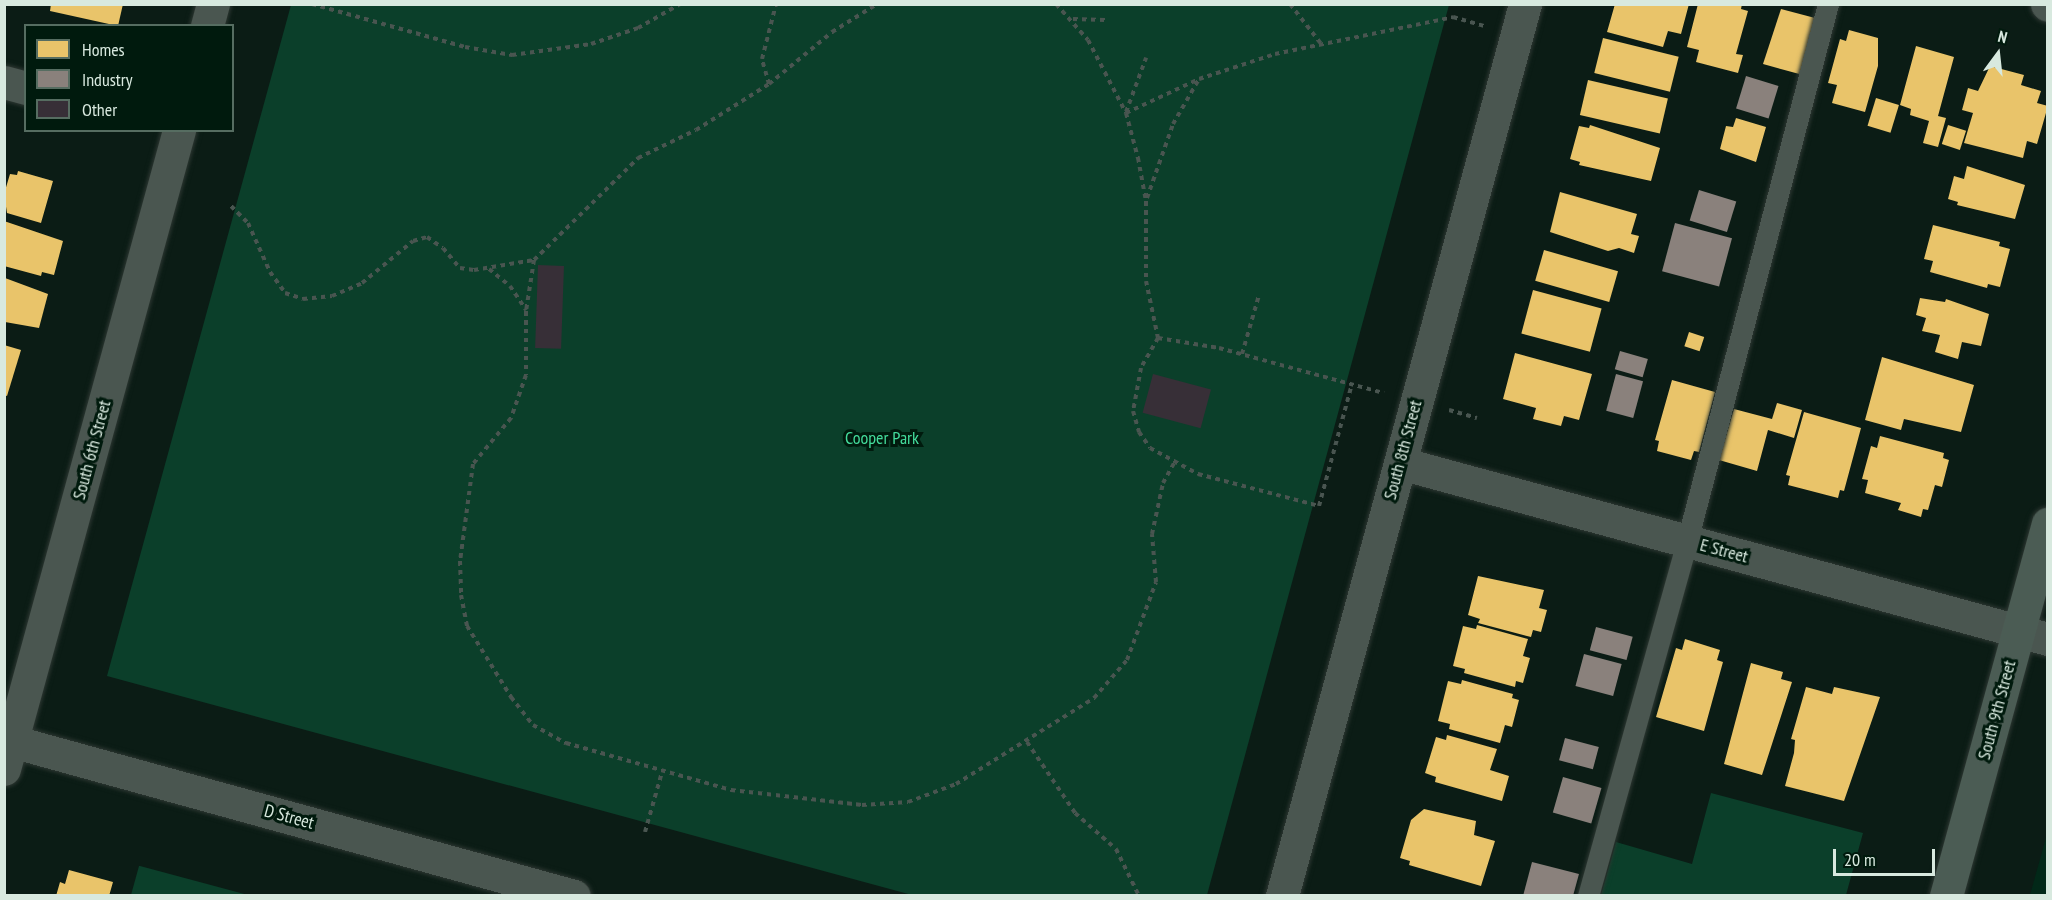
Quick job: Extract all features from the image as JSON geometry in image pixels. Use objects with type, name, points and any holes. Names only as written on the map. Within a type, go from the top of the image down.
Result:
[{"type":"main road","name":"South 9th Street","points":[[1946,896],[2033,635],[2048,524]]},
{"type":"street","points":[[208,24],[213,4]]},
{"type":"street","name":"South 8th Street","points":[[1282,896],[1525,4]]},
{"type":"street","points":[[4,82],[24,87]]},
{"type":"street","name":"South 6th Street","points":[[7,750],[178,132]]},
{"type":"street","name":"E Street","points":[[1400,463],[2033,635]]},
{"type":"street","name":"D Street","points":[[7,750],[574,896]]},
{"type":"lane","points":[[1588,896],[1687,541],[1828,4]]},
{"type":"path","points":[[312,4],[465,47],[512,55],[591,44],[638,28],[680,4]]},
{"type":"path","points":[[769,84],[762,59],[776,4]]},
{"type":"path","points":[[231,206],[248,223],[270,272],[285,293],[303,299],[332,296],[362,283],[413,241],[427,237],[443,248],[460,268],[489,268],[534,260],[639,158],[696,130],[769,84],[832,32],[877,4]]},
{"type":"path","points":[[1056,4],[1073,19],[1126,113],[1146,201],[1146,271],[1158,338],[1141,368],[1133,411],[1139,432],[1150,448],[1198,474],[1319,506],[1352,384],[1242,354],[1158,338]]},
{"type":"path","points":[[1290,4],[1322,45]]},
{"type":"path","points":[[1126,113],[1199,79],[1275,54],[1453,17]]},
{"type":"path","points":[[1073,19],[1105,20]]},
{"type":"path","points":[[1126,113],[1146,58]]},
{"type":"path","points":[[1146,201],[1173,124],[1199,79]]},
{"type":"path","points":[[534,260],[526,311],[526,375],[511,418],[473,464],[460,561],[467,626],[533,725],[566,744],[731,790],[862,805],[908,802],[956,784],[1027,742],[1094,698],[1127,660],[1156,582],[1152,534],[1163,483],[1174,463]]},
{"type":"path","points":[[489,268],[510,286],[526,311]]},
{"type":"path","points":[[1242,354],[1259,295]]},
{"type":"path","points":[[1027,742],[1075,813],[1116,849],[1139,896]]},
{"type":"path","points":[[645,831],[662,771]]},
{"type":"shaded area","points":[[2047,834],[2047,895],[2030,895]]},
{"type":"green space","name":"Cooper Park","points":[[291,5],[1449,5],[1207,895],[912,895],[107,676]]},
{"type":"green space","points":[[1711,793],[1863,833],[1846,895],[1601,895],[1616,842],[1692,864]]},
{"type":"green space","points":[[140,866],[248,895],[131,895]]},
{"type":"building: Homes","points":[[51,4],[123,4],[118,24],[50,11]]},
{"type":"building: Homes","points":[[1615,4],[1689,4],[1681,34],[1668,31],[1663,47],[1607,32]]},
{"type":"building: Homes","points":[[1698,4],[1742,4],[1741,9],[1748,11],[1736,54],[1743,55],[1738,73],[1696,62],[1699,50],[1687,47]]},
{"type":"building: Homes","points":[[1781,9],[1815,18],[1803,75],[1763,64]]},
{"type":"building: Homes","points":[[1849,30],[1878,38],[1878,66],[1865,112],[1832,103],[1837,85],[1828,83],[1840,39],[1846,41]]},
{"type":"building: Homes","points":[[1603,38],[1679,57],[1670,92],[1594,73]]},
{"type":"building: Homes","points":[[1916,46],[1954,57],[1938,116],[1946,118],[1938,147],[1923,143],[1929,121],[1910,115],[1911,109],[1900,105]]},
{"type":"building: Homes","points":[[1990,66],[2024,75],[2021,85],[2041,91],[2037,103],[2048,106],[2037,144],[2027,141],[2023,158],[1964,143],[1973,113],[1962,110],[1968,88],[1978,91]]},
{"type":"building: Homes","points":[[1588,80],[1668,98],[1660,134],[1580,115]]},
{"type":"building: Homes","points":[[1876,98],[1899,105],[1890,133],[1868,126]]},
{"type":"building: Homes","points":[[1736,118],[1766,127],[1756,162],[1720,149],[1726,126],[1733,127]]},
{"type":"building: Homes","points":[[1590,125],[1660,148],[1651,181],[1579,165],[1580,162],[1570,159],[1579,126],[1589,128]]},
{"type":"building: Homes","points":[[1948,125],[1966,131],[1960,150],[1942,144]]},
{"type":"building: Homes","points":[[1967,166],[2025,185],[2015,219],[1957,205],[1958,202],[1948,199],[1954,176],[1964,179]]},
{"type":"building: Homes","points":[[18,171],[53,181],[41,223],[7,213],[4,194],[10,174],[17,175]]},
{"type":"building: Homes","points":[[1560,192],[1637,214],[1631,234],[1639,236],[1634,253],[1619,248],[1608,251],[1550,232]]},
{"type":"building: Homes","points":[[4,221],[63,241],[54,275],[42,272],[41,276],[4,266]]},
{"type":"building: Homes","points":[[1933,225],[2000,242],[1999,246],[2010,249],[2000,287],[1988,284],[1987,288],[1930,272],[1933,261],[1924,259]]},
{"type":"building: Homes","points":[[1544,250],[1618,271],[1609,302],[1535,281]]},
{"type":"building: Homes","points":[[5,278],[48,294],[39,328],[5,322]]},
{"type":"building: Homes","points":[[1533,290],[1602,308],[1590,352],[1521,333]]},
{"type":"building: Homes","points":[[1920,298],[1945,302],[1946,299],[1989,314],[1981,346],[1962,342],[1958,359],[1935,352],[1940,335],[1922,331],[1926,318],[1916,315]]},
{"type":"building: Homes","points":[[1689,332],[1704,337],[1700,351],[1684,346]]},
{"type":"building: Homes","points":[[4,345],[21,350],[7,396],[4,395]]},
{"type":"building: Homes","points":[[1515,353],[1592,374],[1579,420],[1564,416],[1561,426],[1533,419],[1536,408],[1503,399]]},
{"type":"building: Homes","points":[[1882,357],[1974,385],[1961,432],[1904,419],[1901,430],[1865,420]]},
{"type":"building: Homes","points":[[1672,380],[1715,392],[1699,452],[1694,451],[1691,460],[1657,451],[1659,441],[1655,440]]},
{"type":"building: Homes","points":[[1777,403],[1802,410],[1794,438],[1768,430],[1757,471],[1719,460],[1734,409],[1772,419]]},
{"type":"building: Homes","points":[[1804,412],[1861,428],[1844,491],[1840,490],[1838,498],[1788,485],[1790,476],[1786,475]]},
{"type":"building: Homes","points":[[1880,436],[1944,453],[1943,458],[1949,460],[1942,487],[1935,485],[1928,510],[1923,509],[1921,517],[1898,510],[1901,503],[1865,493],[1868,480],[1862,479],[1871,446],[1877,448]]},
{"type":"building: Homes","points":[[1478,576],[1544,590],[1539,608],[1547,610],[1541,632],[1533,630],[1531,637],[1478,623],[1480,619],[1468,615]]},
{"type":"building: Homes","points":[[1477,625],[1528,639],[1523,656],[1530,658],[1523,683],[1516,681],[1515,687],[1464,673],[1465,669],[1453,666],[1463,626],[1476,629]]},
{"type":"building: Homes","points":[[1685,639],[1720,650],[1717,660],[1723,662],[1704,731],[1656,717],[1676,648],[1682,650]]},
{"type":"building: Homes","points":[[1751,663],[1783,672],[1781,679],[1792,682],[1762,775],[1724,764]]},
{"type":"building: Homes","points":[[1462,680],[1513,694],[1512,698],[1519,700],[1512,727],[1505,725],[1500,743],[1449,729],[1450,724],[1438,721],[1448,681],[1461,684]]},
{"type":"building: Homes","points":[[1806,687],[1832,694],[1834,687],[1880,697],[1844,801],[1785,786],[1794,753],[1795,740],[1791,739]]},
{"type":"building: Homes","points":[[1447,735],[1497,749],[1490,770],[1509,776],[1502,801],[1435,782],[1436,777],[1425,773],[1436,737],[1446,740]]},
{"type":"building: Homes","points":[[1424,809],[1476,821],[1474,835],[1495,841],[1481,886],[1409,865],[1410,861],[1400,858],[1411,820]]},
{"type":"building: Homes","points":[[69,870],[113,882],[109,896],[56,896],[60,882],[65,884]]},
{"type":"building: Industry","points":[[1746,76],[1779,86],[1769,118],[1736,109]]},
{"type":"building: Industry","points":[[1699,190],[1736,201],[1727,232],[1690,221]]},
{"type":"building: Industry","points":[[1675,223],[1732,238],[1719,287],[1662,271]]},
{"type":"building: Industry","points":[[1620,351],[1648,359],[1643,377],[1615,369]]},
{"type":"building: Industry","points":[[1616,374],[1643,381],[1633,418],[1606,411]]},
{"type":"building: Industry","points":[[1596,627],[1633,637],[1626,660],[1590,650]]},
{"type":"building: Industry","points":[[1584,654],[1622,664],[1613,696],[1575,686]]},
{"type":"building: Industry","points":[[1565,738],[1599,747],[1593,769],[1559,760]]},
{"type":"building: Industry","points":[[1563,777],[1601,788],[1591,824],[1553,813]]},
{"type":"building: Industry","points":[[1532,862],[1579,874],[1573,896],[1523,896]]},
{"type":"building: Other","points":[[538,265],[564,266],[561,349],[535,348]]},
{"type":"building: Other","points":[[1153,374],[1211,390],[1201,428],[1143,413]]}]
